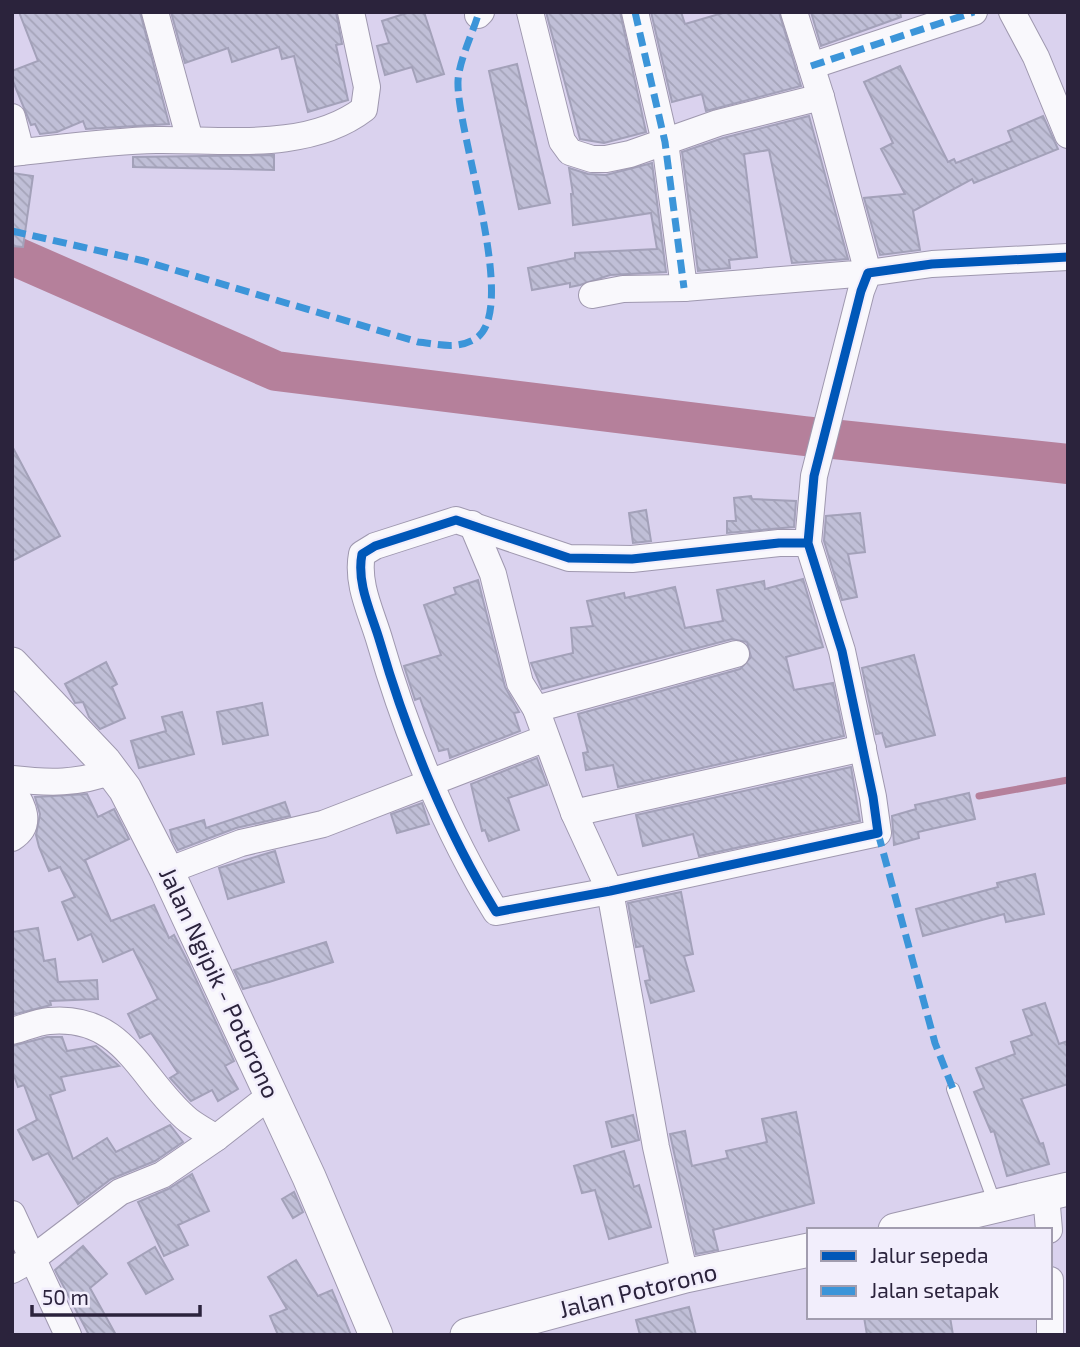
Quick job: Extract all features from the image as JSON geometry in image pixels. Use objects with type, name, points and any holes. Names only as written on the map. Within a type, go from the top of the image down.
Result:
[{"type":"street","points":[[155,12],[190,140]]},
{"type":"street","points":[[12,117],[17,152],[154,140],[266,139],[314,133],[345,124],[364,109],[367,87],[351,12]]},
{"type":"street","points":[[530,12],[562,141],[570,152],[592,159],[606,159],[718,123],[821,97]]},
{"type":"street","points":[[635,12],[665,142],[684,288]]},
{"type":"street","points":[[794,12],[821,97],[868,273],[826,420],[816,467],[808,543],[842,651],[878,833],[610,891],[496,912],[475,878],[390,680],[360,567],[362,554],[375,546],[439,523],[456,520],[569,558],[632,559],[779,543],[808,543]]},
{"type":"street","points":[[811,66],[974,12]]},
{"type":"street","points":[[1012,12],[1036,57],[1068,135]]},
{"type":"street","points":[[592,295],[623,289],[684,288],[868,273],[932,264],[1068,257]]},
{"type":"street","points":[[472,524],[493,574],[520,683],[536,709],[574,814],[610,891],[656,1147],[685,1276]]},
{"type":"street","points":[[493,574],[534,546]]},
{"type":"street","points":[[536,709],[736,654]]},
{"type":"street","name":"Jalan Ngipik - Potorono","points":[[12,663],[112,771],[125,789],[167,872],[271,1095],[376,1335]]},
{"type":"street","points":[[167,872],[241,844],[323,824],[433,784],[546,738]]},
{"type":"street","points":[[574,814],[863,748]]},
{"type":"street","points":[[12,779],[48,783],[77,781],[112,771]]},
{"type":"street","points":[[12,789],[22,803],[24,822],[23,830],[12,838]]},
{"type":"street","points":[[12,1031],[47,1021],[75,1021],[95,1027],[112,1036],[134,1056],[188,1120],[216,1138]]},
{"type":"street","points":[[22,1265],[120,1192],[162,1175],[216,1138],[271,1095]]},
{"type":"street","points":[[904,1228],[1057,1192],[1049,1228]]},
{"type":"street","points":[[12,1214],[22,1265],[68,1335]]},
{"type":"street","name":"Jalan Potorono","points":[[467,1335],[685,1276],[807,1250]]},
{"type":"lane","points":[[953,1089],[996,1207]]},
{"type":"building","points":[[19,12],[140,12],[169,124],[86,129],[83,121],[57,132],[40,134],[35,124],[31,125],[12,79],[12,71],[38,61]]},
{"type":"building","points":[[171,12],[336,12],[342,44],[336,45],[348,100],[308,112],[294,56],[282,59],[279,47],[232,62],[228,48],[185,63]]},
{"type":"building","points":[[410,12],[424,12],[444,74],[417,82],[412,67],[385,75],[377,46],[389,43],[382,21]]},
{"type":"building","points":[[546,12],[620,12],[646,132],[604,143],[580,139]]},
{"type":"building","points":[[651,12],[681,12],[685,24],[726,12],[779,12],[801,86],[706,111],[702,94],[672,102]]},
{"type":"building","points":[[811,12],[900,12],[901,17],[821,46]]},
{"type":"building","points":[[517,64],[550,203],[519,209],[489,71]]},
{"type":"building","points":[[900,66],[948,162],[954,159],[956,163],[1012,141],[1008,131],[1043,116],[1058,149],[974,183],[972,179],[913,211],[920,250],[880,255],[864,198],[905,194],[881,149],[893,143],[864,82]]},
{"type":"building","points":[[809,116],[848,259],[792,263],[769,150],[744,154],[757,257],[729,260],[730,268],[698,271],[682,152],[723,138]]},
{"type":"building","points":[[274,155],[274,170],[133,167],[133,157]]},
{"type":"building","points":[[652,163],[666,272],[610,275],[570,287],[570,283],[532,290],[528,268],[575,258],[575,253],[657,249],[651,213],[573,225],[573,194],[569,168],[588,174],[606,175]]},
{"type":"building","points":[[12,173],[33,176],[23,247],[12,246]]},
{"type":"building","points":[[12,446],[60,536],[12,561]]},
{"type":"building","points":[[751,496],[752,499],[796,501],[794,527],[727,533],[727,521],[736,521],[734,498]]},
{"type":"building","points":[[646,510],[651,541],[633,543],[629,513]]},
{"type":"building","points":[[860,513],[865,552],[848,554],[857,597],[842,600],[824,541],[826,516]]},
{"type":"building","points":[[803,579],[823,647],[786,657],[794,690],[833,683],[844,736],[618,787],[613,765],[586,770],[583,753],[588,752],[578,714],[740,669],[751,657],[747,642],[732,639],[542,689],[531,663],[573,653],[571,628],[593,626],[587,601],[624,593],[625,598],[675,587],[685,628],[723,621],[717,590],[764,581],[765,589]]},
{"type":"building","points":[[478,580],[505,687],[519,712],[514,713],[520,731],[450,758],[448,749],[439,751],[420,698],[415,700],[404,666],[441,655],[424,605],[456,594],[454,588]]},
{"type":"building","points":[[914,655],[935,735],[886,747],[882,733],[876,734],[862,668]]},
{"type":"building","points":[[106,662],[117,684],[112,687],[125,718],[100,729],[89,717],[83,702],[75,703],[65,684]]},
{"type":"building","points":[[262,703],[268,735],[223,744],[217,712]]},
{"type":"building","points":[[182,712],[194,754],[139,768],[131,741],[166,731],[162,717]]},
{"type":"building","points":[[537,758],[547,785],[508,798],[519,830],[489,841],[485,830],[482,831],[471,784]]},
{"type":"building","points":[[851,767],[860,821],[699,856],[693,834],[643,846],[636,815]]},
{"type":"building","points":[[969,793],[975,819],[918,832],[919,838],[894,845],[892,816],[916,809],[915,805]]},
{"type":"building","points":[[87,794],[98,817],[114,809],[129,839],[85,860],[111,921],[154,905],[169,938],[174,935],[186,958],[234,1061],[225,1066],[238,1089],[218,1101],[212,1090],[191,1101],[170,1078],[178,1073],[151,1033],[140,1038],[128,1014],[158,999],[133,949],[103,962],[91,934],[78,940],[62,902],[75,897],[60,867],[49,871],[39,847],[36,835],[40,814],[35,797]]},
{"type":"building","points":[[285,802],[290,816],[236,828],[178,850],[173,841],[170,830],[204,820],[206,828]]},
{"type":"building","points":[[422,803],[429,824],[397,833],[391,814]]},
{"type":"building","points":[[275,851],[284,882],[228,899],[219,868]]},
{"type":"building","points":[[1035,874],[1044,914],[1006,922],[1004,914],[923,936],[916,909]]},
{"type":"building","points":[[681,892],[693,954],[684,956],[694,991],[651,1003],[645,981],[650,980],[643,946],[636,947],[628,903]]},
{"type":"building","points":[[38,928],[44,961],[55,959],[58,982],[97,980],[98,999],[50,1001],[51,1005],[12,1015],[12,932]]},
{"type":"building","points":[[326,942],[333,962],[269,982],[243,989],[234,970]]},
{"type":"building","points":[[1045,1003],[1059,1044],[1068,1041],[1068,1084],[1021,1099],[1040,1144],[1043,1143],[1049,1164],[1007,1176],[994,1131],[991,1132],[974,1092],[984,1088],[976,1068],[1015,1054],[1011,1042],[1032,1035],[1023,1010]]},
{"type":"building","points":[[47,1037],[62,1037],[67,1051],[96,1046],[119,1066],[61,1077],[65,1090],[50,1095],[73,1159],[107,1138],[116,1152],[170,1125],[183,1142],[155,1161],[111,1179],[78,1204],[48,1153],[33,1160],[18,1130],[37,1120],[24,1085],[18,1087],[12,1070],[12,1046]]},
{"type":"building","points":[[796,1112],[814,1203],[713,1230],[718,1250],[696,1254],[670,1134],[685,1131],[692,1166],[728,1158],[726,1151],[767,1142],[762,1119]]},
{"type":"building","points":[[633,1115],[639,1140],[612,1147],[606,1122]]},
{"type":"building","points":[[624,1151],[634,1187],[639,1185],[651,1227],[609,1239],[595,1190],[582,1193],[574,1166]]},
{"type":"building","points":[[192,1174],[209,1211],[178,1225],[188,1245],[164,1256],[138,1202],[168,1189]]},
{"type":"building","points":[[294,1192],[303,1212],[293,1218],[282,1199]]},
{"type":"building","points":[[83,1246],[107,1274],[90,1288],[116,1335],[89,1335],[55,1270]]},
{"type":"building","points":[[155,1247],[173,1279],[146,1294],[128,1263]]},
{"type":"building","points":[[296,1260],[318,1296],[332,1290],[351,1335],[278,1335],[270,1316],[287,1309],[268,1277]]},
{"type":"building","points":[[689,1307],[696,1335],[640,1335],[636,1320]]},
{"type":"building","points":[[864,1319],[950,1319],[953,1335],[867,1335]]},
{"type":"waterway","points":[[12,255],[276,371],[804,436],[1068,464]]},
{"type":"waterway","points":[[979,796],[1068,780]]},
{"type":"marked path","points":[[635,12],[665,142],[684,288]]},
{"type":"marked path","points":[[811,66],[974,12]]},
{"type":"marked path","points":[[12,231],[144,261],[418,342],[447,345],[475,339],[487,322],[491,294],[489,259],[460,106],[458,81],[463,57],[478,15]]},
{"type":"marked path","points":[[878,833],[935,1043],[953,1089]]},
{"type":"cycle path","points":[[808,543],[779,543],[632,559],[569,558],[456,520],[375,546],[362,554],[361,576],[366,599],[415,746],[460,848],[496,912],[610,891],[878,833],[842,651],[808,543],[814,476],[861,291],[868,273],[932,264],[1068,257]]}]
